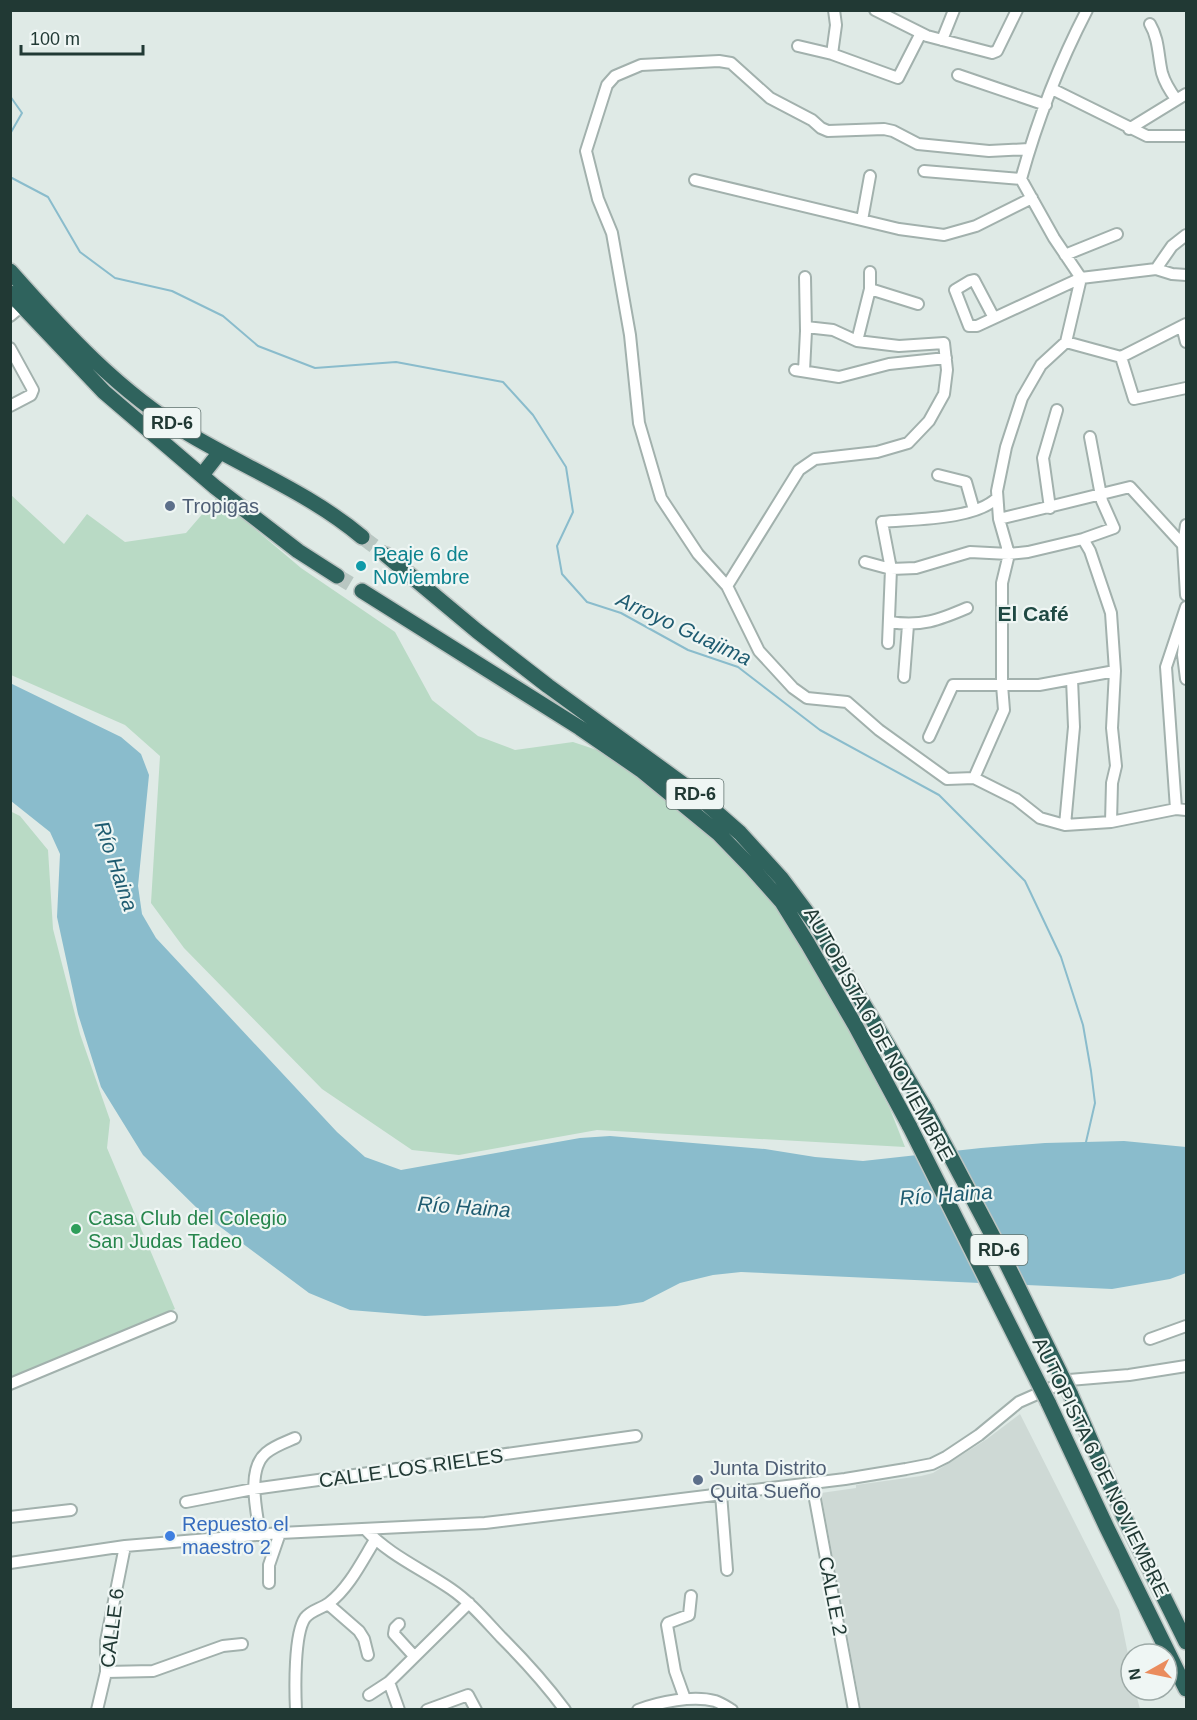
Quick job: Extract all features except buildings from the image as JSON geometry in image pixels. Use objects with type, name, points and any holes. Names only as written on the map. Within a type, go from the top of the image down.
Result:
[{"type":"highway","name":"RD-6","points":[[10,271],[84,351],[136,398],[163,418],[220,452],[315,504],[362,537]]},
{"type":"highway","name":"RD-6","points":[[10,293],[16,311],[104,392],[202,475],[298,551],[337,576]]},
{"type":"highway","points":[[202,475],[220,452]]},
{"type":"highway","name":"AUTOPISTA 6 DE NOVIEMBRE","points":[[386,555],[548,686],[691,790],[740,833],[782,878],[817,926],[925,1108],[1000,1250],[1070,1393],[1124,1517],[1186,1642]]},
{"type":"highway","name":"AUTOPISTA 6 DE NOVIEMBRE","points":[[362,591],[580,728],[641,770],[719,834],[782,902],[855,1025],[910,1127],[1048,1402],[1186,1689]]},
{"type":"street","points":[[832,54],[836,25],[834,10]]},
{"type":"street","points":[[875,10],[921,33],[995,53],[1017,10]]},
{"type":"street","points":[[942,40],[954,10]]},
{"type":"street","points":[[974,778],[1004,710],[1002,583],[1009,554],[999,519],[996,491],[1006,447],[1022,398],[1041,364],[1066,342],[1081,278],[1021,180],[1029,150],[1066,50],[1087,10]]},
{"type":"street","points":[[1129,129],[1181,96],[1167,86],[1162,75],[1157,44],[1150,24]]},
{"type":"street","points":[[798,46],[832,54],[898,78],[921,33]]},
{"type":"street","points":[[1029,150],[989,151],[918,144],[893,131],[884,129],[828,131],[770,98],[731,63],[719,61],[641,65],[615,76],[607,85],[586,151],[598,199],[612,233],[630,335],[639,423],[661,498],[698,554],[727,586],[759,651],[793,688],[807,698],[847,702],[879,730],[947,779],[974,778],[1016,799],[1040,818],[1065,825],[1111,822],[1181,810],[1166,668],[1186,607]]},
{"type":"street","points":[[957,75],[1046,105]]},
{"type":"street","points":[[1052,88],[1129,129],[1147,136],[1186,136]]},
{"type":"street","points":[[924,171],[1021,180]]},
{"type":"street","points":[[862,220],[870,176]]},
{"type":"street","points":[[695,180],[899,229],[944,235],[976,226],[1032,198]]},
{"type":"street","points":[[1065,255],[1117,234]]},
{"type":"street","points":[[1156,269],[1172,246],[1186,235]]},
{"type":"street","points":[[994,318],[1081,278],[1156,269],[1186,275]]},
{"type":"street","points":[[857,341],[870,289],[870,272]]},
{"type":"street","points":[[805,277],[806,327],[799,371],[839,377],[888,364],[946,358]]},
{"type":"street","points":[[870,289],[918,304]]},
{"type":"street","points":[[1066,342],[1121,357],[1184,325],[1186,342]]},
{"type":"street","points":[[727,586],[798,470],[816,459],[877,452],[908,443],[929,421],[944,394],[947,370],[944,343],[899,346],[857,341],[833,330],[806,327]]},
{"type":"street","points":[[10,348],[33,387],[31,394],[10,406]]},
{"type":"street","points":[[1121,357],[1134,399],[1186,388]]},
{"type":"street","points":[[1050,508],[1043,458],[1057,410]]},
{"type":"street","points":[[865,562],[891,569],[916,568],[970,552],[1009,554],[1083,539],[1114,528],[1102,501],[1090,437]]},
{"type":"street","points":[[938,475],[966,482],[974,510]]},
{"type":"street","points":[[999,519],[1130,487],[1183,544]]},
{"type":"street","points":[[888,643],[891,569],[882,522],[947,517],[988,506],[997,498]]},
{"type":"street","points":[[1186,525],[1183,544],[1186,595]]},
{"type":"street","points":[[1083,539],[1090,551],[1111,613],[1115,671],[1112,728],[1116,766],[1112,783],[1111,822]]},
{"type":"street","points":[[890,622],[908,625],[936,621],[968,608]]},
{"type":"street","points":[[1186,613],[1183,656],[1186,679]]},
{"type":"street","points":[[904,677],[908,625]]},
{"type":"street","points":[[929,737],[953,685],[1039,685],[1115,671]]},
{"type":"street","points":[[1065,825],[1074,727],[1072,679]]},
{"type":"street","points":[[10,1384],[171,1317]]},
{"type":"street","points":[[1150,1339],[1186,1326]]},
{"type":"street","points":[[10,1563],[125,1546],[260,1534],[485,1523],[812,1483],[932,1464],[979,1435],[1018,1402],[1069,1380],[1129,1375],[1186,1366]]},
{"type":"street","name":"CALLE LOS RIELES","points":[[186,1502],[254,1489],[636,1436]]},
{"type":"street","points":[[260,1534],[254,1489],[260,1460],[265,1453],[295,1437]]},
{"type":"street","name":"CALLE 2","points":[[812,1483],[854,1710]]},
{"type":"street","points":[[721,1494],[727,1570]]},
{"type":"street","points":[[10,1517],[71,1510]]},
{"type":"street","points":[[364,1528],[375,1540],[422,1572],[451,1588],[469,1603],[546,1683],[565,1710]]},
{"type":"street","points":[[269,1583],[269,1565],[280,1533]]},
{"type":"street","points":[[296,1710],[295,1686],[301,1630],[305,1618],[312,1611],[328,1604],[354,1574],[375,1540]]},
{"type":"street","name":"CALLE 6","points":[[97,1710],[106,1672],[106,1641],[125,1546]]},
{"type":"street","points":[[685,1699],[675,1671],[667,1625],[689,1615],[691,1596]]},
{"type":"street","points":[[369,1695],[388,1682],[469,1603]]},
{"type":"street","points":[[328,1604],[359,1632],[364,1639],[368,1654]]},
{"type":"street","points":[[399,1624],[394,1634],[414,1656]]},
{"type":"street","points":[[106,1672],[153,1671],[222,1646],[242,1644]]},
{"type":"street","points":[[388,1682],[399,1710]]},
{"type":"street","points":[[427,1710],[468,1695],[476,1710]]},
{"type":"street","points":[[638,1710],[685,1699],[714,1701],[732,1710]]},
{"type":"shaded area","points":[[1020,1414],[1119,1610],[1126,1642],[1119,1642],[1119,1702],[1138,1702],[1140,1709],[861,1709],[821,1493],[933,1473],[987,1439]]},
{"type":"green space","points":[[10,494],[64,544],[87,514],[125,542],[186,533],[217,497],[301,568],[395,632],[432,700],[478,736],[515,750],[573,742],[609,754],[686,811],[746,868],[803,943],[890,1109],[905,1147],[597,1130],[459,1155],[412,1150],[322,1089],[184,948],[151,903],[160,756],[125,725],[11,675]]},
{"type":"green space","points":[[10,811],[20,816],[48,850],[53,929],[80,1034],[110,1120],[107,1148],[175,1309],[11,1379]]},
{"type":"water","name":"Río Haina","points":[[10,683],[121,737],[141,754],[149,775],[138,886],[142,914],[156,938],[337,1132],[365,1157],[401,1170],[580,1138],[610,1136],[765,1149],[815,1157],[863,1161],[1045,1143],[1124,1141],[1186,1147],[1186,1273],[1170,1279],[1112,1289],[741,1272],[713,1275],[680,1283],[643,1302],[617,1306],[425,1316],[350,1310],[309,1293],[203,1214],[143,1155],[101,1087],[78,1014],[57,917],[60,854],[50,832],[11,801]]},
{"type":"pier","points":[[955,1148],[1024,1288],[982,1286],[916,1152]]},
{"type":"waterway","name":"Arroyo Guajima","points":[[10,96],[22,113],[10,134]]},
{"type":"waterway","name":"Arroyo Guajima","points":[[10,177],[48,197],[80,252],[115,278],[172,291],[223,316],[258,346],[315,368],[396,362],[503,382],[533,415],[566,467],[573,512],[557,546],[562,574],[587,602],[621,613],[688,650],[738,667],[820,730],[939,795],[1025,881],[1061,957],[1083,1025],[1095,1103],[1086,1142]]},
{"type":"tunnel","points":[[362,537],[386,555]]},
{"type":"tunnel","points":[[337,576],[362,591]]},
{"type":"place","name":"Tropigas","points":[[170,506]]},
{"type":"place","name":"Peaje 6 de Noviembre","points":[[361,566]]},
{"type":"place","name":"Casa Club del Colegio San Judas Tadeo","points":[[76,1229]]},
{"type":"place","name":"Junta Distrito Quita Sueño","points":[[698,1480]]},
{"type":"place","name":"Repuesto el maestro 2","points":[[170,1536]]},
{"type":"district","name":"El Café","points":[[1033,614]]}]
